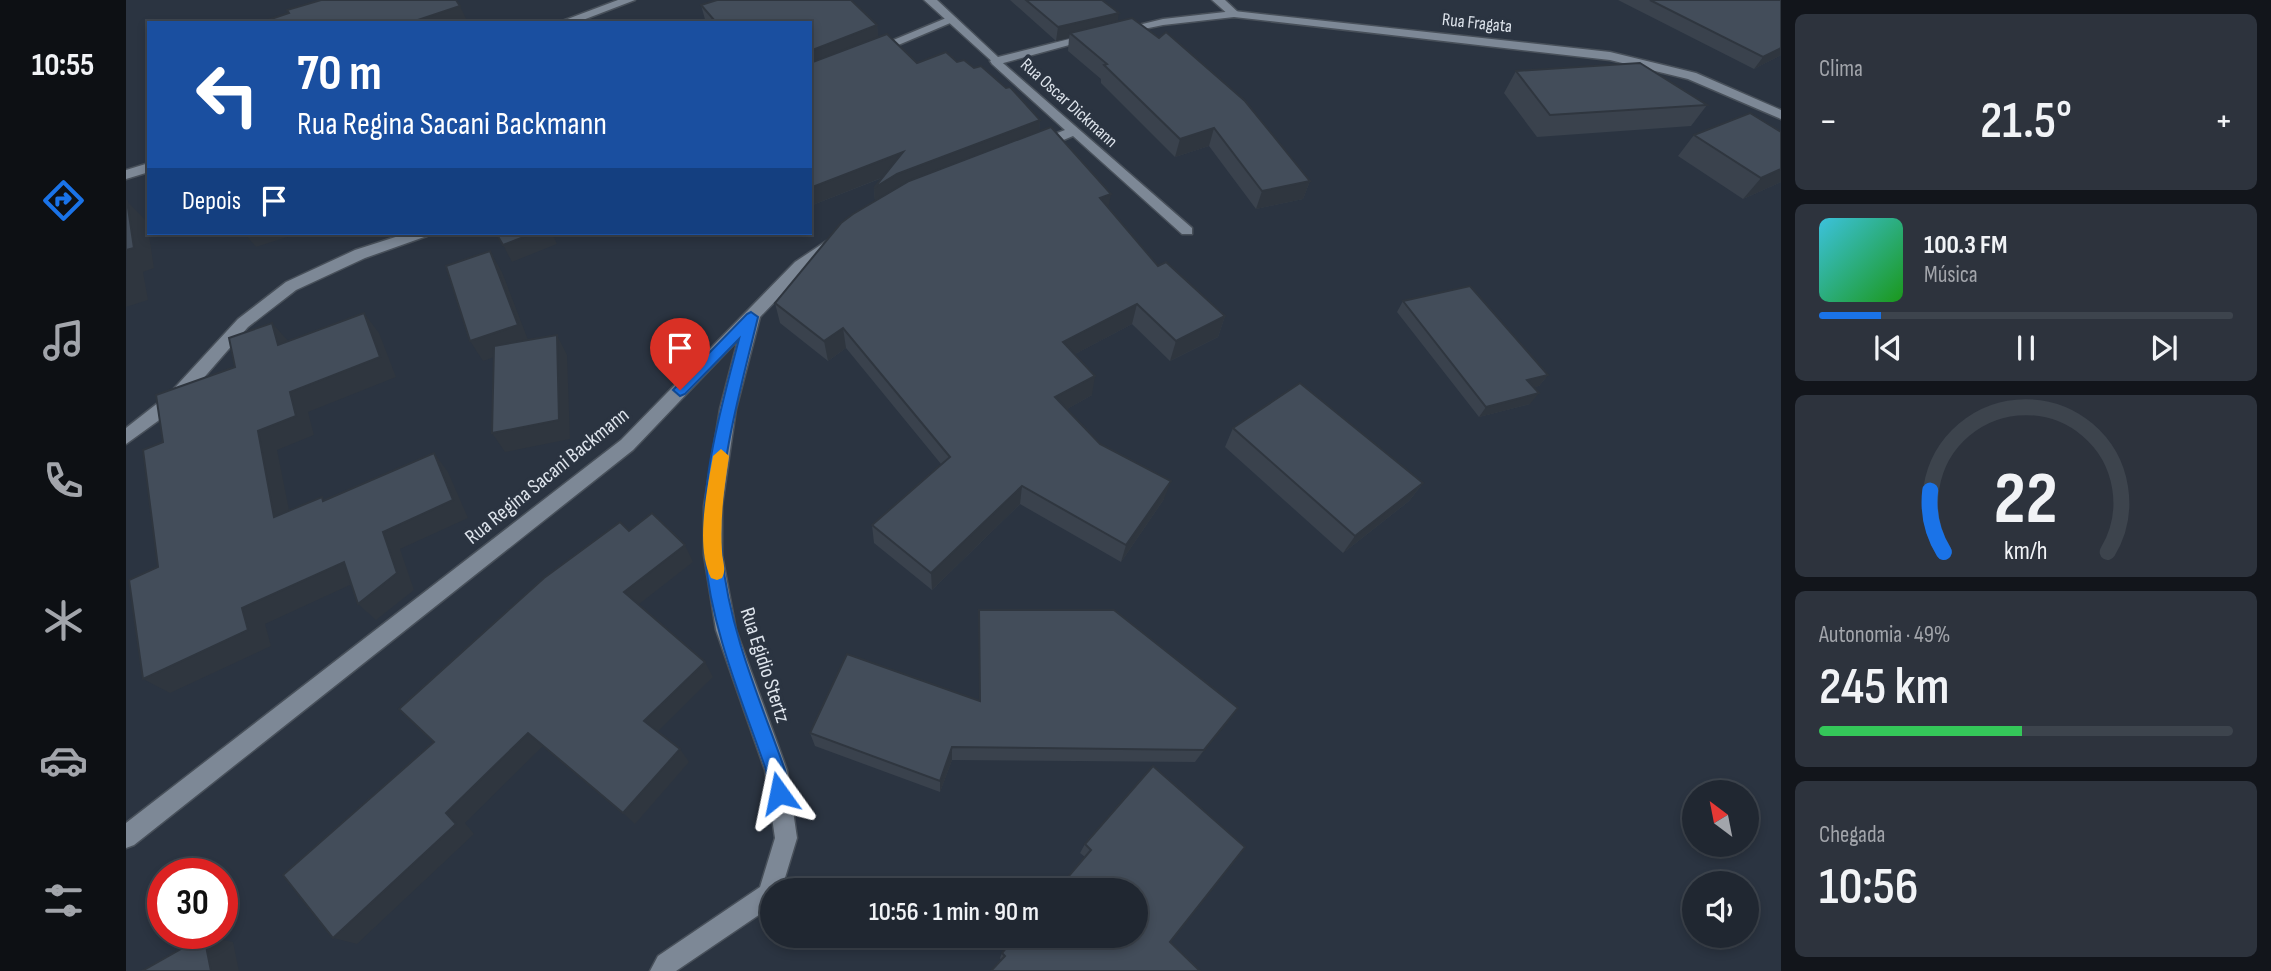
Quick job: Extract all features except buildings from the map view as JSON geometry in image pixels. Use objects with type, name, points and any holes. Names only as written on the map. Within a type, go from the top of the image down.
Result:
[{"type":"street","points":[[569,21],[628,0]]},
{"type":"street","name":"Rua Oscar Dickmann","points":[[930,0],[1187,231]]},
{"type":"street","points":[[1218,0],[1234,14]]},
{"type":"street","name":"Rua Fragata","points":[[996,61],[1163,22],[1234,14],[1610,56],[1692,76],[1781,115]]},
{"type":"street","points":[[861,55],[951,19]]},
{"type":"street","points":[[1025,150],[1074,131]]},
{"type":"street","points":[[126,175],[147,168]]},
{"type":"street","name":"Rua Regina Sacani Backmann","points":[[126,837],[626,445],[800,266],[849,230]]},
{"type":"street","points":[[126,437],[174,400],[243,323],[291,286],[360,254],[416,235]]},
{"type":"street","name":"Rua Egidio Stertz","points":[[662,971],[666,964],[769,894],[786,838],[776,770],[726,630],[713,555],[713,506],[719,464],[751,317]]},
{"type":"slow traffic","points":[[717,573],[713,555],[713,506],[721,456]]},
{"type":"route","points":[[680,390],[751,317],[729,409],[713,506],[713,555],[726,630],[776,770],[779,793]]}]
